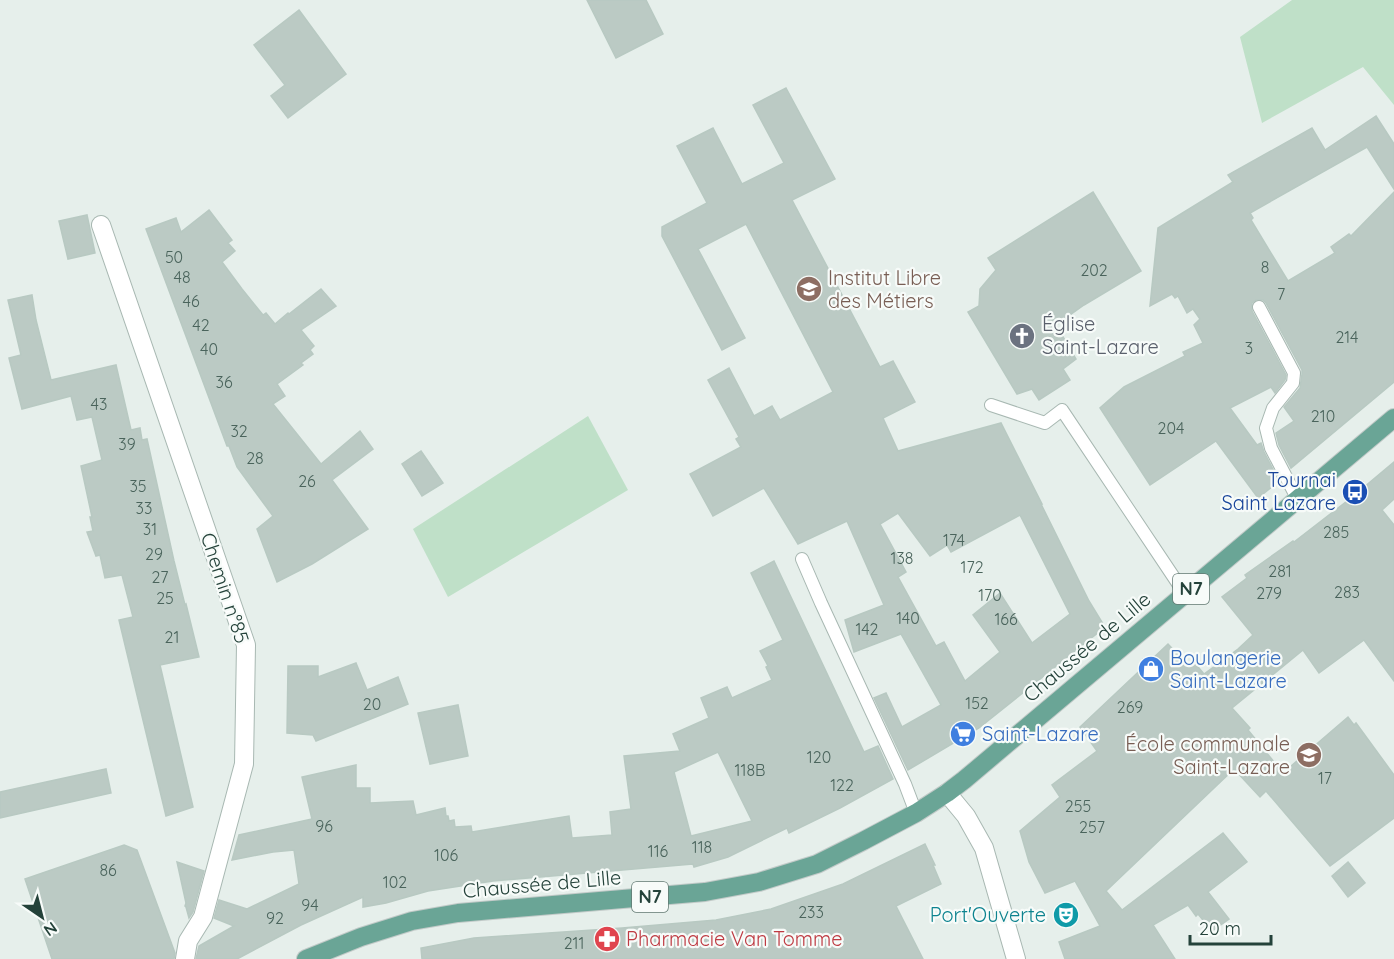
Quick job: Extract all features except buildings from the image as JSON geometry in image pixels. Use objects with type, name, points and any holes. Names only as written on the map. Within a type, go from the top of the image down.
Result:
[{"type":"main road","name":"Chaussée de Lille","points":[[306,959],[361,937],[412,921],[469,912],[705,892],[759,882],[817,864],[916,813],[947,793],[1394,418]]},
{"type":"street","name":"Chemin n°85","points":[[101,225],[246,645],[243,764],[203,917],[188,941],[185,959]]},
{"type":"street","points":[[947,793],[966,816],[984,848],[1017,959]]},
{"type":"lane","points":[[1259,307],[1294,373],[1293,383],[1273,408],[1266,428],[1271,448],[1298,500]]},
{"type":"lane","points":[[991,405],[1045,423],[1062,410],[1185,594]]},
{"type":"lane","points":[[802,559],[905,784],[916,813]]},
{"type":"green space","points":[[1292,0],[1394,0],[1394,105],[1363,67],[1262,123],[1240,37]]},
{"type":"green space","points":[[588,416],[628,490],[448,597],[413,529]]},
{"type":"place","name":"Institut Libre des Métiers","points":[[809,289]]},
{"type":"place","name":"Église Saint-Lazare","points":[[1022,336]]},
{"type":"place","name":"Tournai Saint Lazare","points":[[1355,492]]},
{"type":"place","name":"Boulangerie Saint-Lazare","points":[[1151,669]]},
{"type":"place","name":"Saint-Lazare","points":[[963,734]]},
{"type":"place","name":"École communale Saint-Lazare","points":[[1309,755]]},
{"type":"place","name":"Port'Ouverte","points":[[1066,915]]},
{"type":"place","name":"Pharmacie Van Tomme","points":[[607,939]]}]
